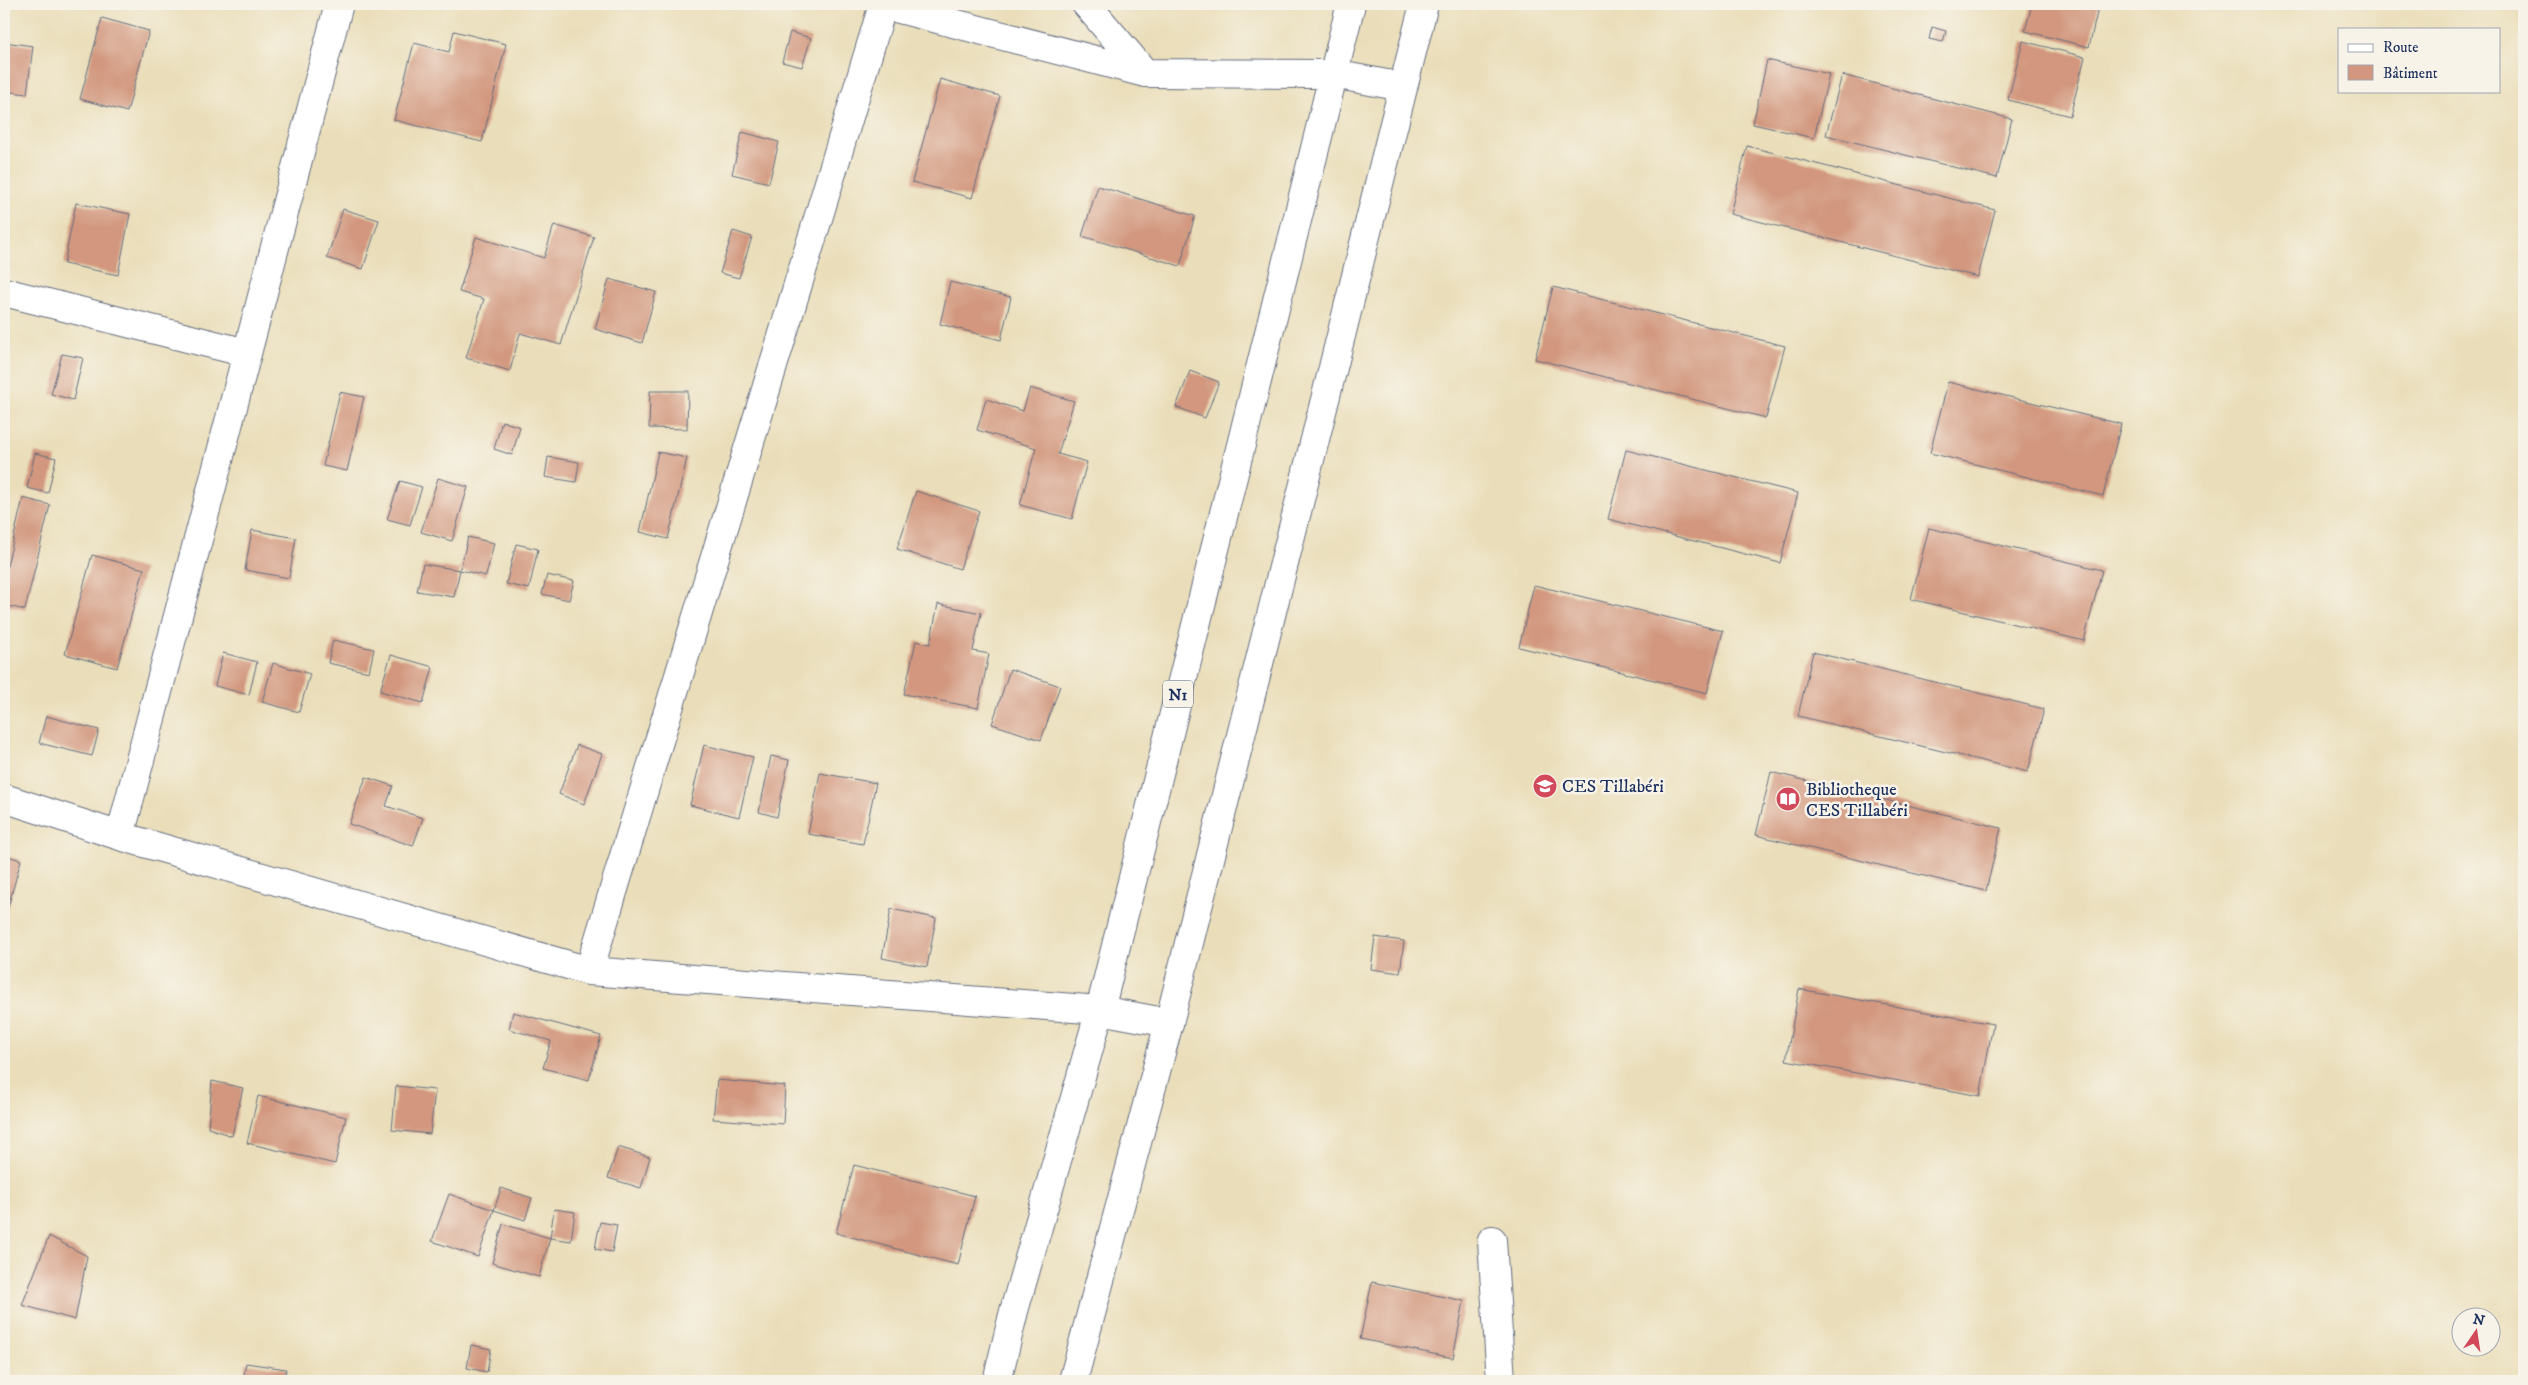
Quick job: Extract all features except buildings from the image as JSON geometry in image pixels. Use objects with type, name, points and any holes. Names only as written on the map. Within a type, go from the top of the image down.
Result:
[{"type":"street","points":[[120,836],[339,4]]},
{"type":"street","points":[[589,971],[882,4],[1145,73],[1333,74],[1403,87]]},
{"type":"street","points":[[1086,4],[1145,73]]},
{"type":"street","name":"N1","points":[[997,1381],[1014,1311],[1100,1010],[1351,4]]},
{"type":"street","points":[[1073,1381],[1169,1023],[1424,4]]},
{"type":"street","points":[[4,292],[247,353]]},
{"type":"street","points":[[4,798],[120,836],[589,971],[1100,1010],[1169,1023]]},
{"type":"street","points":[[1492,1240],[1501,1381]]},
{"type":"place","name":"CES Tillabéri","points":[[1545,786]]},
{"type":"place","name":"Bibliotheque CES Tillabéri","points":[[1788,799]]}]
